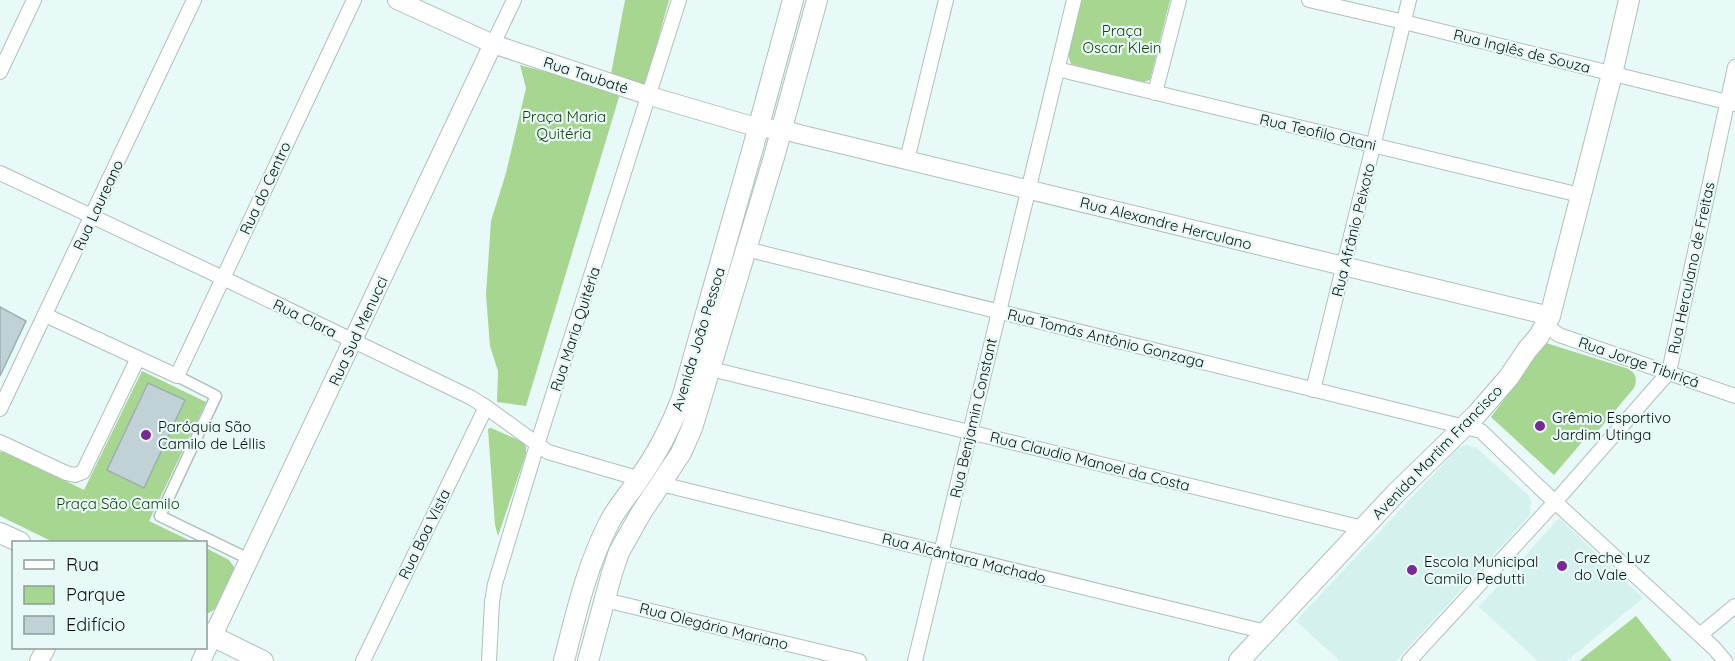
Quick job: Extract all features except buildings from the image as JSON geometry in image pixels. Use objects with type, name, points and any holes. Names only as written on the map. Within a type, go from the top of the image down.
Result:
[{"type":"main road","name":"Avenida João Pessoa","points":[[564,661],[585,581],[600,541],[611,518],[640,479],[662,443],[682,398],[793,0]]},
{"type":"main road","name":"Avenida João Pessoa","points":[[588,661],[619,552],[641,513],[681,453],[692,428],[782,129],[817,0]]},
{"type":"main road","name":"Avenida Martim Francisco","points":[[1239,661],[1395,494],[1465,426],[1509,377],[1547,321],[1612,74],[1629,0]]},
{"type":"main road","points":[[0,533],[16,541]]},
{"type":"main road","points":[[209,635],[263,661]]},
{"type":"street","points":[[0,72],[34,0]]},
{"type":"street","name":"Rua Laureano","points":[[0,410],[194,0]]},
{"type":"street","name":"Rua do Centro","points":[[177,376],[354,0]]},
{"type":"street","name":"Rua Taubaté","points":[[397,0],[493,44],[650,96],[759,128],[782,129]]},
{"type":"street","name":"Rua Sud Menucci","points":[[209,635],[249,559],[514,0]]},
{"type":"street","name":"Rua Maria Quitéria","points":[[489,661],[495,584],[679,0]]},
{"type":"street","points":[[907,160],[946,0]]},
{"type":"street","name":"Rua Benjamin Constant","points":[[915,661],[1074,0]]},
{"type":"street","points":[[1155,93],[1179,0]]},
{"type":"street","name":"Rua Inglês de Souza","points":[[1308,0],[1731,103]]},
{"type":"street","name":"Rua Afrânio Peixoto","points":[[1313,390],[1409,0]]},
{"type":"street","name":"Rua Herculano de Freitas","points":[[1409,661],[1555,502],[1668,372],[1731,103],[1735,67]]},
{"type":"street","name":"Rua Teofilo Otani","points":[[1057,69],[1580,195]]},
{"type":"street","name":"Rua Alexandre Herculano","points":[[782,129],[1344,266],[1547,321]]},
{"type":"street","name":"Rua Clara","points":[[0,173],[470,397],[548,452],[640,479]]},
{"type":"street","name":"Rua Tomás Antônio Gonzaga","points":[[746,249],[1481,431],[1714,648],[1725,661]]},
{"type":"street","points":[[45,315],[216,396],[160,516],[249,559]]},
{"type":"street","name":"Rua Jorge Tibiriçá","points":[[1547,321],[1559,335],[1735,396]]},
{"type":"street","points":[[0,442],[66,473],[75,475],[83,472],[138,358]]},
{"type":"street","name":"Rua Claudio Manoel da Costa","points":[[711,369],[1363,528]]},
{"type":"street","name":"Rua Boa Vista","points":[[363,661],[486,407]]},
{"type":"street","name":"Rua Alcântara Machado","points":[[661,484],[1266,632]]},
{"type":"street","name":"Rua Olegário Mariano","points":[[605,600],[859,661]]},
{"type":"street","points":[[1700,635],[1735,606]]},
{"type":"shaded area","name":"Escola Municipal Camilo Pedutti","points":[[1467,445],[1477,448],[1528,495],[1531,501],[1530,515],[1396,661],[1340,661],[1296,621],[1458,448]]},
{"type":"shaded area","name":"Creche Luz do Vale","points":[[1559,518],[1643,598],[1567,661],[1538,661],[1479,607]]},
{"type":"green space","points":[[625,0],[669,0],[645,86],[611,74]]},
{"type":"green space","name":"Praça Oscar Klein","points":[[1081,0],[1170,0],[1150,80],[1141,83],[1071,64],[1068,55]]},
{"type":"green space","name":"Praça Maria Quitéria","points":[[520,65],[619,93],[526,406],[497,402],[498,371],[490,346],[486,295],[491,221],[506,173],[526,88]]},
{"type":"green space","points":[[1546,343],[1629,369],[1634,373],[1636,380],[1634,388],[1592,438],[1588,435],[1554,475],[1491,417],[1521,377],[1517,373]]},
{"type":"green space","name":"Praça São Camilo","points":[[142,371],[206,402],[149,521],[191,541],[51,541],[0,516],[0,452],[7,452],[84,490]]},
{"type":"green space","points":[[491,428],[523,442],[526,447],[526,454],[498,536],[495,525],[488,429]]},
{"type":"green space","name":"Praça São Camilo","points":[[207,549],[229,560],[234,567],[225,595],[217,607],[207,613]]},
{"type":"green space","points":[[1636,616],[1672,661],[1579,661]]},
{"type":"place","name":"Grêmio Esportivo Jardim Utinga","points":[[1540,426]]},
{"type":"place","name":"Paróquia São Camilo de Léllis","points":[[146,435]]},
{"type":"place","name":"Creche Luz do Vale","points":[[1562,566]]},
{"type":"place","name":"Escola Municipal Camilo Pedutti","points":[[1412,570]]}]
